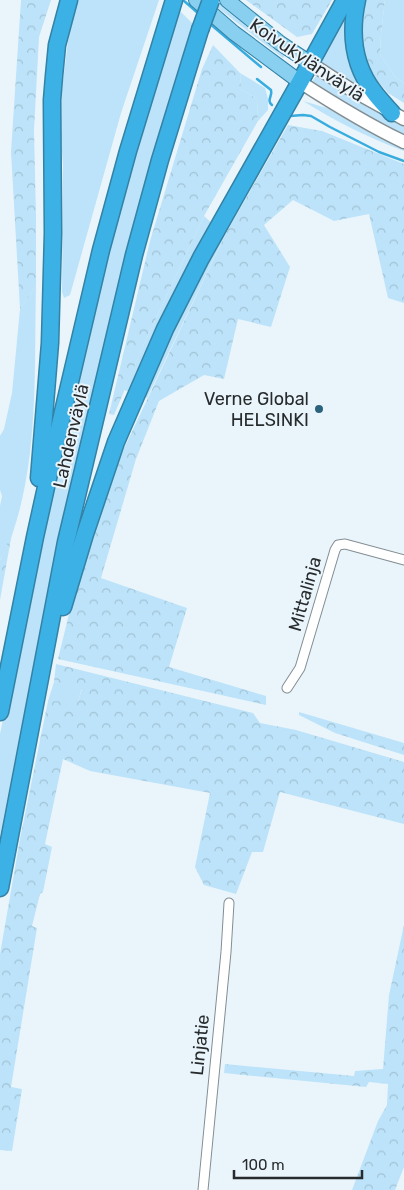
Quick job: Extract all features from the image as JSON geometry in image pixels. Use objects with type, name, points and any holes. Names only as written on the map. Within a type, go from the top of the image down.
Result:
[{"type":"highway","points":[[35,537],[50,343],[53,84],[57,45],[69,0]]},
{"type":"highway","name":"Lahdenväylä","points":[[0,888],[66,542],[132,265],[160,160],[211,0]]},
{"type":"highway","points":[[38,688],[85,534],[116,442],[164,329],[201,258],[345,0]]},
{"type":"highway","points":[[357,0],[353,29],[358,61],[369,85],[398,116]]},
{"type":"highway","name":"Lahdenväylä","points":[[0,712],[35,537],[101,250],[128,151],[174,2]]},
{"type":"main road","name":"Koivukylänväylä","points":[[196,0],[234,33],[300,82],[348,112],[404,142]]},
{"type":"main road","name":"Koivukylänväylä","points":[[227,0],[280,43],[350,89],[398,116]]},
{"type":"street","name":"Mittalinja","points":[[287,688],[300,668],[338,545],[345,544],[404,560]]},
{"type":"street","name":"Linjatie","points":[[203,1190],[229,903]]},
{"type":"green space","points":[[21,0],[51,0],[39,37],[34,130],[36,286],[20,309],[11,152]]},
{"type":"green space","points":[[77,0],[159,0],[121,113],[70,295],[64,298],[62,292],[63,165],[59,115],[68,41]]},
{"type":"green space","points":[[246,0],[332,0],[312,34],[297,37]]},
{"type":"green space","points":[[350,0],[365,90],[317,60]]},
{"type":"green space","points":[[366,0],[385,0],[380,54],[395,77],[404,83],[404,103],[388,93],[367,65],[361,39]]},
{"type":"green space","points":[[385,0],[404,0],[404,83],[395,77],[380,54]]},
{"type":"green space","points":[[220,3],[286,54],[283,58],[218,8]]},
{"type":"green space","points":[[179,10],[192,23],[192,31],[158,139],[112,308],[41,627],[0,836],[0,734],[19,641],[94,304],[139,135]]},
{"type":"green space","points":[[213,45],[240,73],[241,89],[257,99],[258,121],[204,216],[143,346],[114,415],[109,414],[150,241],[202,69]]},
{"type":"green space","points":[[240,73],[265,88],[268,110],[258,121],[257,99],[241,89]]},
{"type":"green space","points":[[317,75],[404,126],[404,136],[371,119],[311,83]]},
{"type":"green space","points":[[303,101],[330,109],[360,127],[404,148],[404,151],[352,129]]},
{"type":"green space","points":[[288,125],[322,131],[404,164],[404,303],[388,298],[369,214],[334,221],[293,200],[264,225],[290,267],[271,327],[238,319],[224,379],[204,375],[159,401],[136,459],[101,578],[187,608],[169,667],[266,696],[266,705],[58,659],[79,573],[111,476],[225,235]]},
{"type":"green space","points":[[204,216],[225,235],[147,398],[124,390],[143,346]]},
{"type":"green space","points":[[36,286],[34,411],[31,442],[21,503],[9,543],[0,560],[0,506],[2,496],[0,490],[0,436],[4,429],[12,393],[20,309]]},
{"type":"green space","points":[[12,533],[0,600],[0,560]]},
{"type":"green space","points":[[56,664],[253,713],[260,723],[296,730],[404,762],[404,824],[280,792],[263,852],[252,852],[236,894],[204,885],[195,867],[210,793],[90,771],[63,759],[45,844],[52,847],[43,892],[40,894],[32,926],[37,928],[11,1087],[22,1089],[12,1151],[0,1150],[0,954],[20,839],[48,701],[78,701],[82,689],[54,682]]},
{"type":"green space","points":[[54,682],[82,688],[78,701],[48,701]]},
{"type":"green space","points":[[299,712],[404,743],[404,755],[335,733],[299,715]]},
{"type":"green space","points":[[404,925],[404,1167],[395,1190],[352,1190],[378,1121],[387,1105],[388,1084],[369,1082],[366,1087],[224,1073],[225,1064],[354,1076],[355,1071],[383,1069],[389,995]]},
{"type":"waterway","points":[[183,0],[199,14]]},
{"type":"waterway","points":[[209,23],[261,67]]},
{"type":"waterway","points":[[257,79],[271,90],[270,103],[272,105]]},
{"type":"waterway","points":[[290,116],[311,116],[379,152],[404,161]]},
{"type":"place","name":"Verne Global HELSINKI","points":[[319,409]]}]
